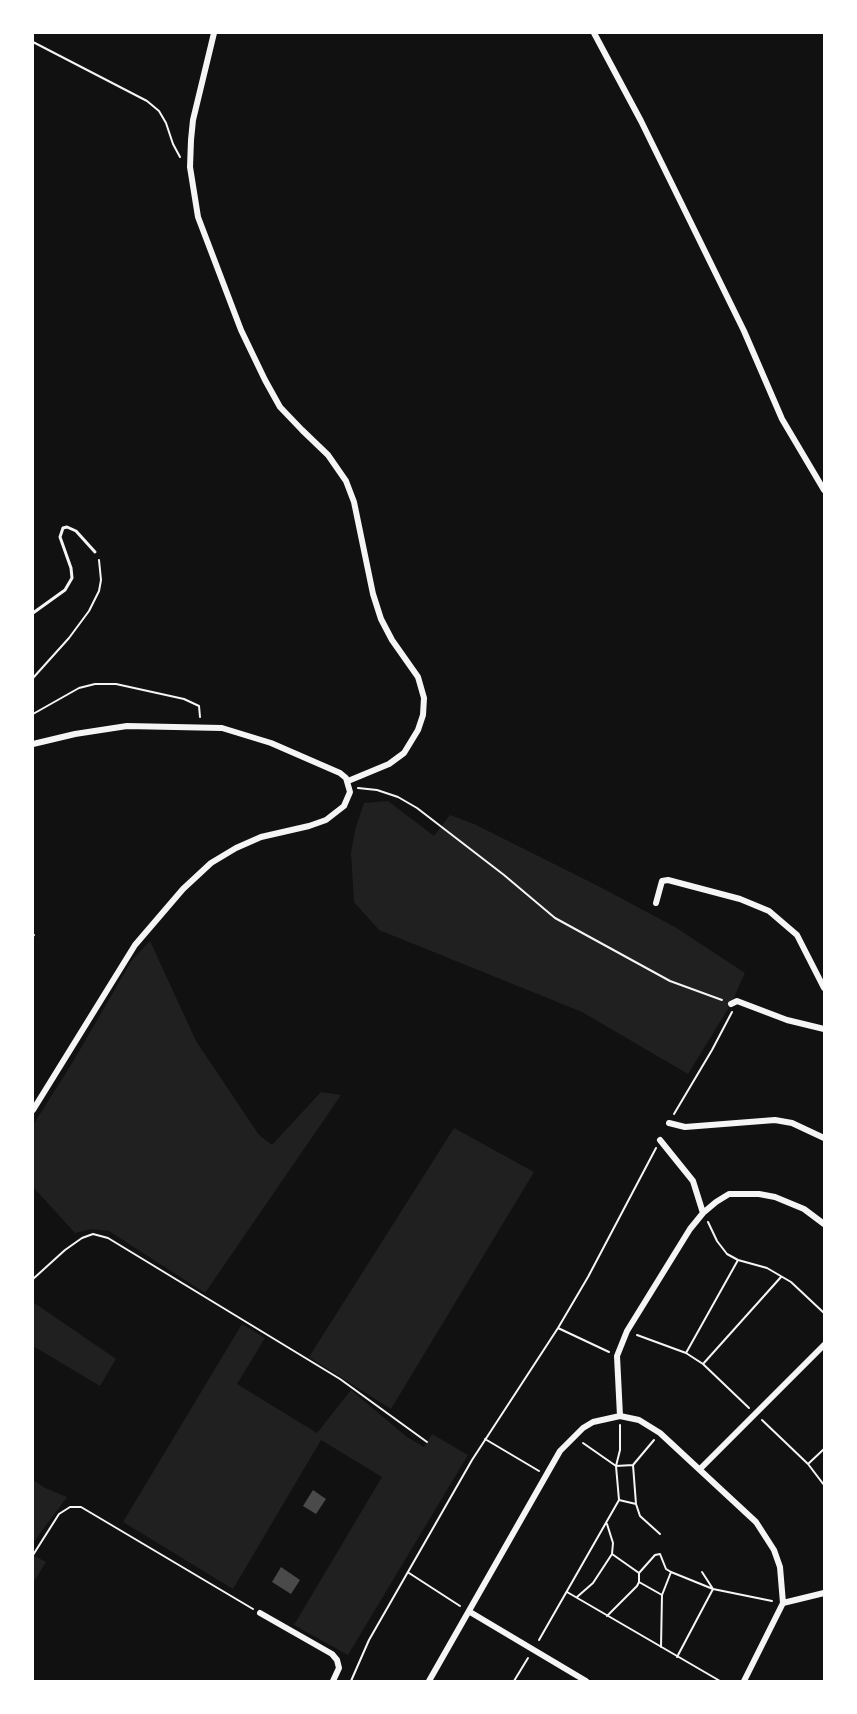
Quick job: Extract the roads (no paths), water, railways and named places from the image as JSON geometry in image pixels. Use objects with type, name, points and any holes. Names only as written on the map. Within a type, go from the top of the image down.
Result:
[{"type":"street","points":[[214,33],[193,120],[190,167],[198,218],[241,330],[280,407],[328,455],[346,481],[354,502],[373,594],[381,619],[392,640],[418,677],[424,698],[423,715],[418,730],[404,753],[389,764],[349,784]]},
{"type":"street","points":[[594,33],[646,132],[744,331],[782,419],[824,490]]},
{"type":"street","points":[[33,744],[75,734],[127,726],[200,726],[235,730],[340,773],[349,784],[348,797],[344,806],[326,820],[261,837],[236,848],[211,863],[183,889],[135,945],[33,1110]]},
{"type":"street","points":[[656,903],[662,881],[668,880],[740,899],[769,911],[797,934],[824,988]]},
{"type":"street","points":[[734,1003],[824,1029]]},
{"type":"street","points":[[669,1123],[685,1127],[776,1120],[792,1123],[824,1138]]},
{"type":"street","points":[[660,1140],[693,1181],[703,1213]]},
{"type":"street","points":[[620,1416],[617,1356],[627,1331],[690,1229],[703,1213],[729,1194],[759,1194],[775,1197],[804,1209],[824,1224]]},
{"type":"street","points":[[700,1469],[824,1345]]},
{"type":"street","points":[[429,1681],[560,1451],[574,1436],[593,1422],[620,1416],[639,1420],[660,1433],[756,1522],[766,1536],[780,1567],[783,1604],[744,1681]]},
{"type":"street","points":[[783,1604],[824,1593]]},
{"type":"street","points":[[470,1612],[586,1681]]},
{"type":"street","points":[[260,1613],[332,1654],[338,1660],[339,1668],[333,1681]]},
{"type":"lane","points":[[33,612],[65,590],[72,578],[71,568],[60,537],[63,528],[67,527],[76,531],[95,552]]}]
